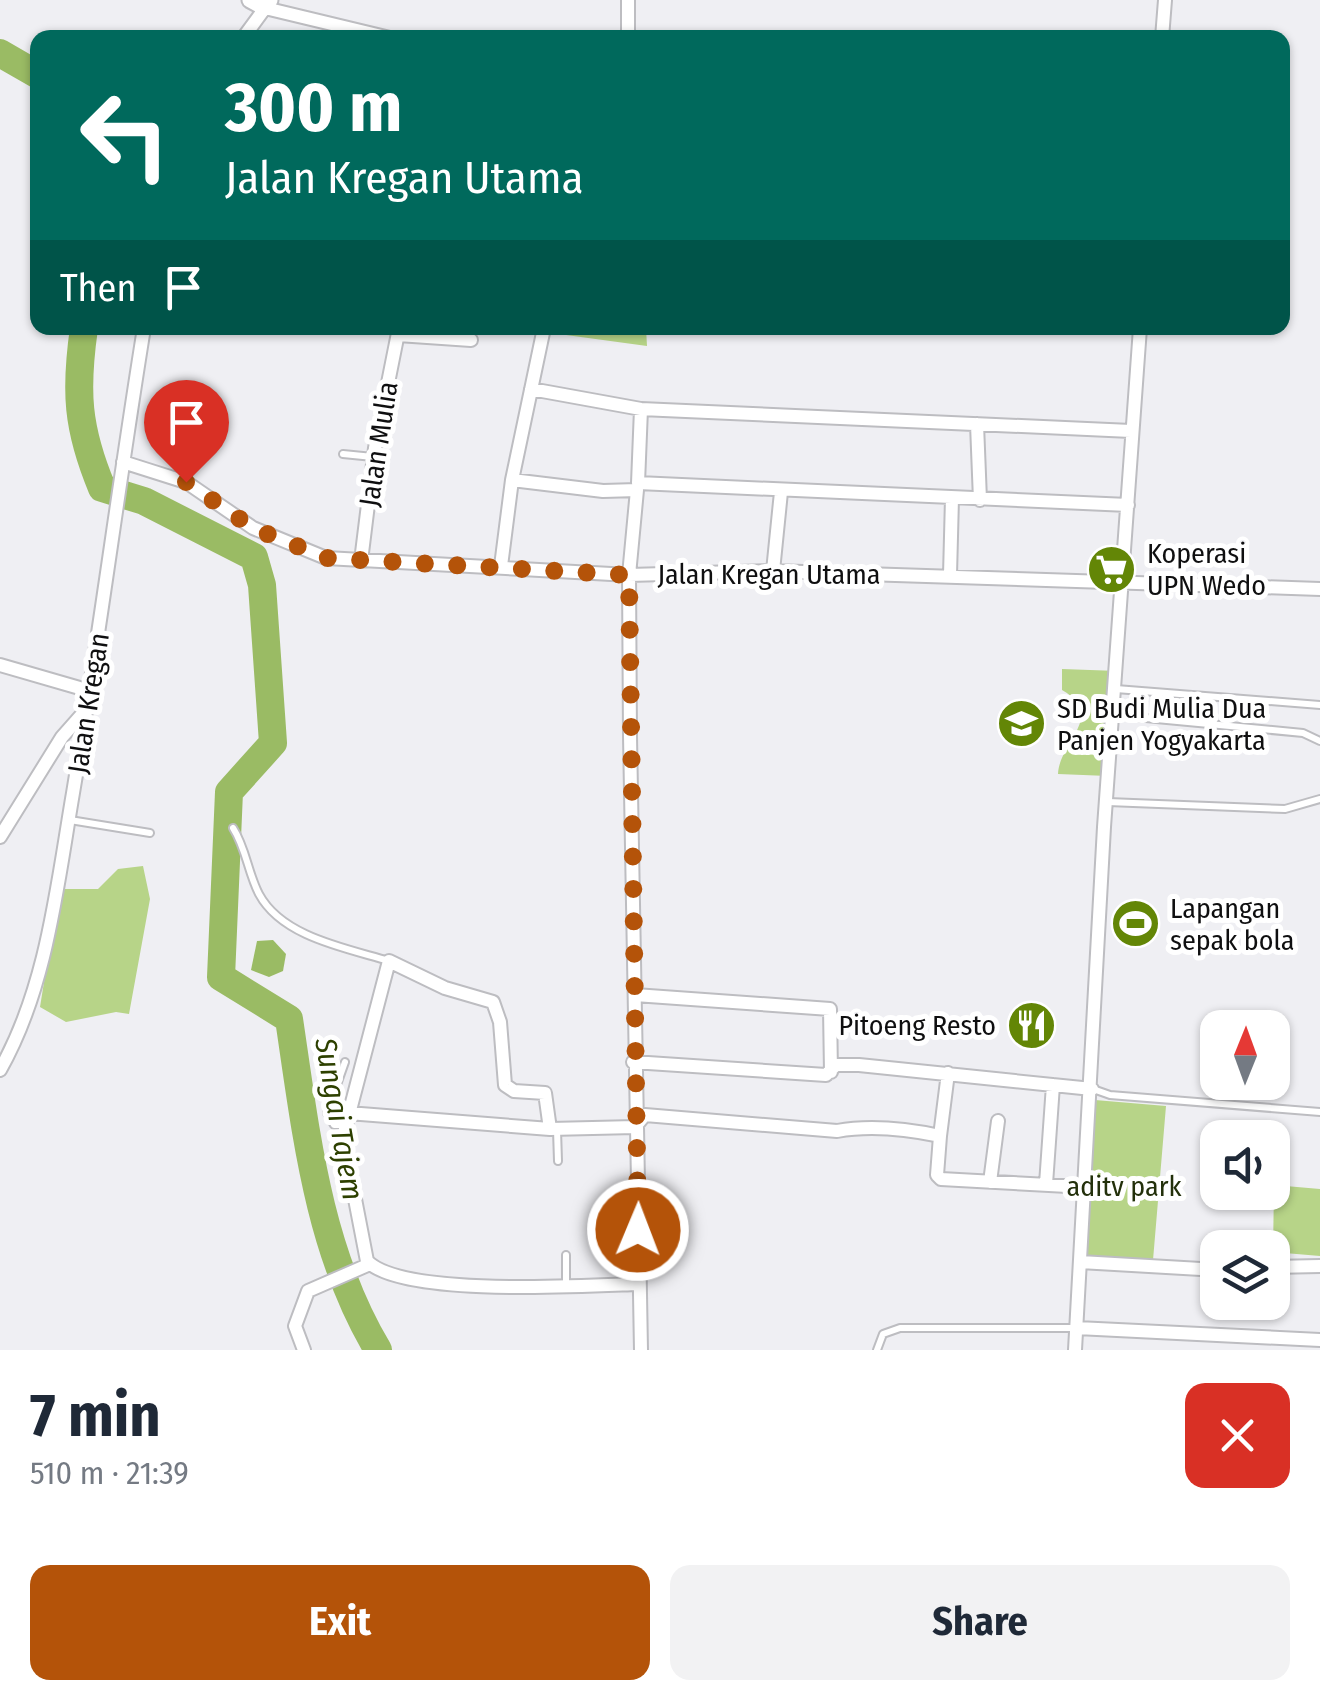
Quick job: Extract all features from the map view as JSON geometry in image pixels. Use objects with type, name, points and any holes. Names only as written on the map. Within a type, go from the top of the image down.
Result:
[{"type":"street","points":[[628,0],[628,30]]},
{"type":"street","points":[[1163,30],[1166,0]]},
{"type":"street","points":[[247,30],[262,3],[346,30]]},
{"type":"street","name":"Jalan Kregan","points":[[2,1061],[31,1003],[68,820],[143,335]]},
{"type":"street","name":"Jalan Mulia","points":[[361,561],[374,457],[398,335]]},
{"type":"street","points":[[431,335],[471,340]]},
{"type":"street","points":[[501,566],[512,480],[543,335]]},
{"type":"street","points":[[1075,1350],[1106,802],[1139,335]]},
{"type":"street","points":[[531,390],[642,409],[1131,431]]},
{"type":"street","points":[[642,409],[638,483],[1128,505]]},
{"type":"street","points":[[977,424],[980,500]]},
{"type":"street","name":"Jalan Kregan Utama","points":[[122,462],[186,482],[280,542],[326,558],[629,575],[773,571],[1320,589]]},
{"type":"street","points":[[512,480],[636,490],[629,575],[633,1062],[640,1176],[636,1284],[641,1350]]},
{"type":"street","points":[[773,571],[781,492]]},
{"type":"street","points":[[950,575],[952,498]]},
{"type":"street","points":[[0,665],[90,691]]},
{"type":"street","points":[[0,837],[62,737],[87,709]]},
{"type":"street","points":[[554,1129],[545,1093],[514,1090],[505,1084],[500,1022],[492,1002],[445,988],[388,961],[346,1119],[346,1172],[361,1244],[370,1264],[382,1271],[442,1283],[636,1284]]},
{"type":"street","points":[[634,995],[830,1009],[831,1072]]},
{"type":"street","points":[[633,1062],[826,1076],[836,1065],[858,1065],[1092,1089]]},
{"type":"street","points":[[948,1073],[938,1178],[1086,1186]]},
{"type":"street","points":[[1046,1184],[1054,1085]]},
{"type":"street","points":[[346,1119],[554,1129],[635,1126],[645,1114],[940,1136]]},
{"type":"street","points":[[990,1182],[998,1121]]},
{"type":"street","points":[[1080,1262],[1200,1269]]},
{"type":"street","points":[[304,1350],[295,1326],[296,1312],[308,1291],[370,1264]]},
{"type":"street","points":[[1290,1266],[1320,1266]]},
{"type":"street","points":[[1077,1328],[1320,1340]]},
{"type":"lane","points":[[343,454],[374,457]]},
{"type":"lane","points":[[1116,689],[1320,706]]},
{"type":"lane","points":[[1114,715],[1303,733],[1320,741]]},
{"type":"lane","points":[[1106,802],[1270,810],[1306,806],[1320,799]]},
{"type":"lane","points":[[68,820],[150,833]]},
{"type":"lane","points":[[233,828],[256,888],[280,920],[340,946],[388,961]]},
{"type":"lane","points":[[345,1062],[328,1113],[334,1125],[346,1119]]},
{"type":"lane","points":[[1092,1089],[1110,1095],[1320,1112]]},
{"type":"lane","points":[[554,1129],[558,1161]]},
{"type":"lane","points":[[566,1256],[566,1286]]},
{"type":"lane","points":[[877,1350],[880,1337],[896,1328],[1077,1328]]},
{"type":"green space","points":[[566,335],[646,335],[647,346]]},
{"type":"green space","points":[[1062,669],[1118,671],[1108,776],[1058,774],[1081,720],[1075,700],[1062,690]]},
{"type":"green space","points":[[143,866],[150,899],[129,1014],[116,1012],[66,1022],[40,1007],[59,889],[98,889],[118,869]]},
{"type":"green space","name":"aditv park","points":[[1095,1100],[1166,1106],[1152,1272],[1081,1266]]},
{"type":"green space","points":[[1290,1186],[1320,1189],[1320,1256],[1290,1253],[1290,1230],[1273,1230],[1274,1210],[1290,1210]]},
{"type":"shaded area","points":[[273,940],[286,954],[283,971],[269,977],[251,970],[257,941]]},
{"type":"waterway","name":"Sungai Tajem","points":[[0,53],[30,70]]},
{"type":"waterway","name":"Sungai Tajem","points":[[83,335],[80,409],[87,447],[102,488],[144,501],[254,557],[262,585],[273,743],[229,792],[221,977],[289,1019],[309,1147],[328,1231],[341,1272],[378,1350]]},
{"type":"place","name":"Koperasi UPN Wedo","points":[[1112,569]]},
{"type":"place","name":"SD Budi Mulia Dua Panjen Yogyakarta","points":[[1022,724]]},
{"type":"place","name":"Lapangan sepak bola","points":[[1135,924]]},
{"type":"place","name":"Pitoeng Resto","points":[[1031,1025]]},
{"type":"route","points":[[186,482],[253,528],[326,558],[629,575],[638,1230]]}]
